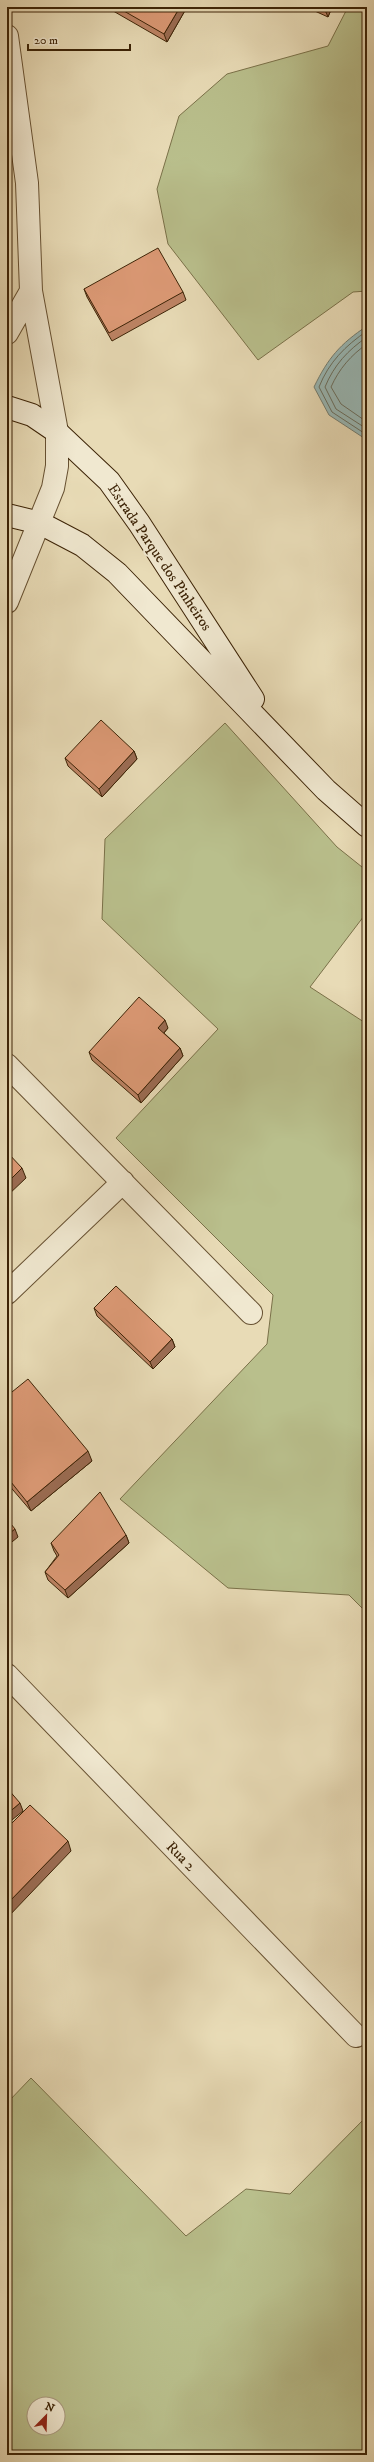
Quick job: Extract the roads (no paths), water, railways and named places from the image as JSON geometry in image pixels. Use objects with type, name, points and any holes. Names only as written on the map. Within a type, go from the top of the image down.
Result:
[{"type":"street","points":[[7,36],[27,183],[31,291],[57,432],[57,466],[54,480],[40,523],[7,602]]},
{"type":"street","points":[[7,333],[31,291]]},
{"type":"street","name":"Estrada Parque dos Pinheiros","points":[[7,407],[32,415],[57,432],[114,487],[140,523],[280,741]]},
{"type":"street","name":"Estrada Parque dos Pinheiros","points":[[7,516],[40,523],[82,545],[117,572],[326,790],[367,826]]},
{"type":"street","points":[[7,1065],[251,1313]]},
{"type":"street","points":[[7,1293],[123,1182]]},
{"type":"street","name":"Rua 2","points":[[7,1675],[356,2036]]},
{"type":"water","points":[[367,326],[367,440],[329,415],[314,387],[324,368],[336,352],[349,339]]}]
